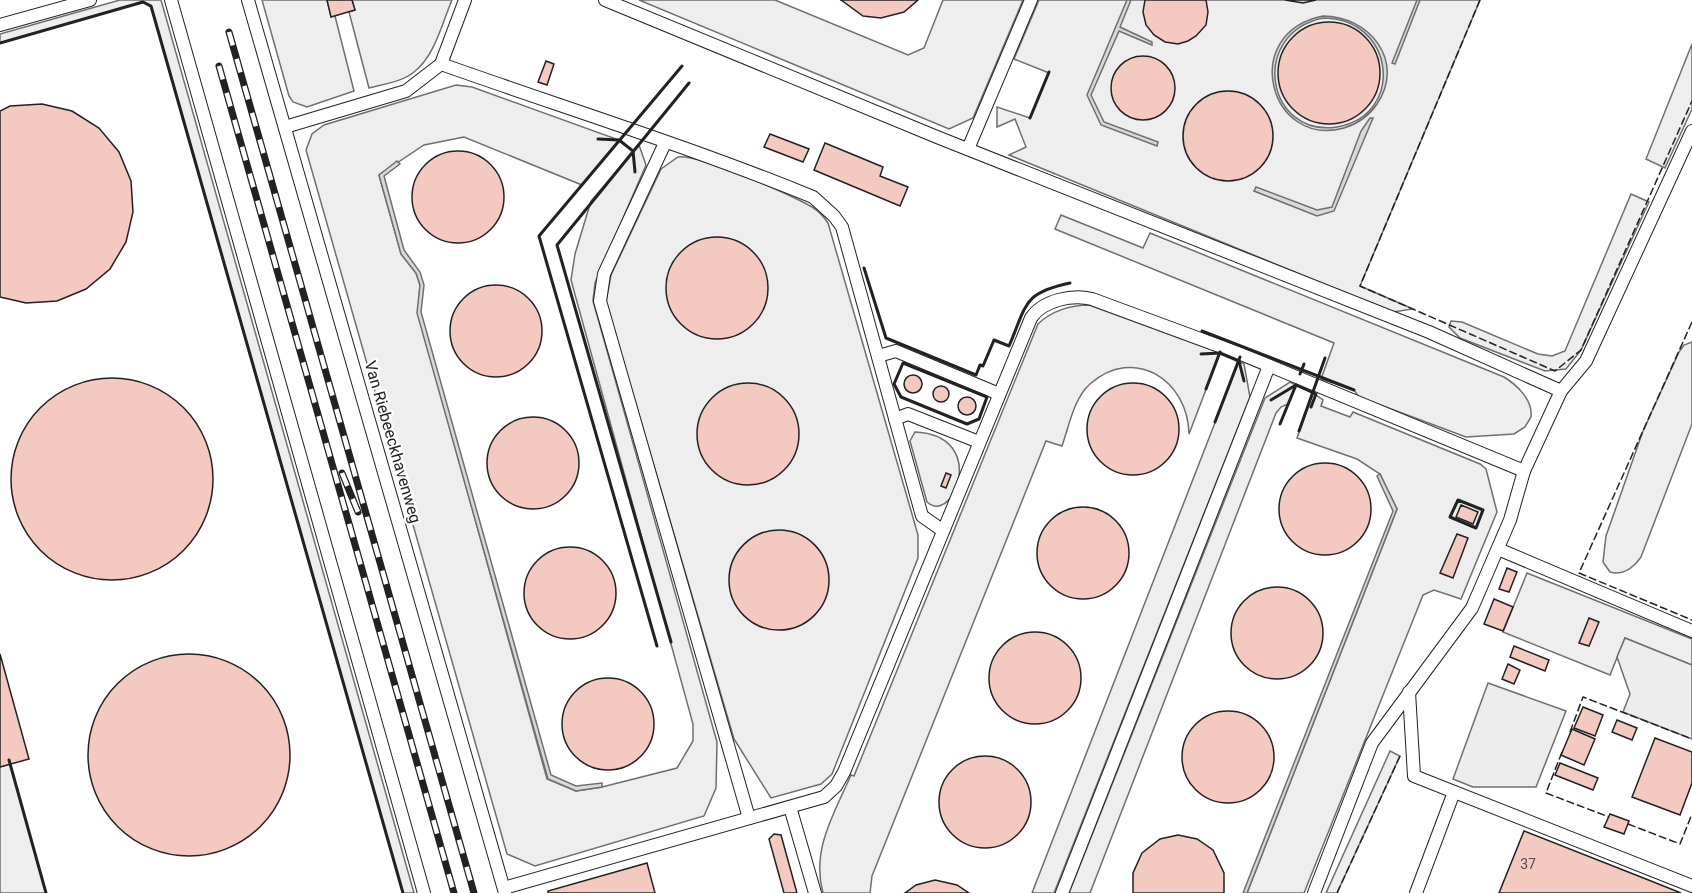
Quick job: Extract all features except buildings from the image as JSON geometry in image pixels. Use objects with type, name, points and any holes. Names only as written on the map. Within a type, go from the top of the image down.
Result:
[{"type":"lane","points":[[0,25],[90,0]]},
{"type":"lane","points":[[171,0],[424,893]]},
{"type":"lane","name":"Van Riebeeckhavenweg","points":[[248,0],[505,891]]},
{"type":"lane","points":[[285,127],[406,91],[441,64],[465,0]]},
{"type":"lane","points":[[605,0],[1429,332],[1561,391]]},
{"type":"lane","points":[[968,148],[1031,0]]},
{"type":"lane","points":[[441,64],[665,143],[730,163],[813,197],[824,206],[842,227],[922,516],[942,530]]},
{"type":"lane","points":[[1314,893],[1372,743],[1472,608],[1510,520],[1524,471],[1561,391],[1586,361],[1692,131]]},
{"type":"lane","points":[[665,143],[604,274],[600,301],[749,818]]},
{"type":"lane","points":[[505,891],[824,797],[839,782],[942,530],[965,483],[979,442],[1036,311],[1073,297],[1092,298],[1241,354],[1524,471]]},
{"type":"lane","points":[[878,356],[896,351],[999,394]]},
{"type":"lane","points":[[1062,893],[1269,366]]},
{"type":"lane","points":[[895,419],[908,414],[979,442]]},
{"type":"lane","points":[[1498,549],[1692,631]]},
{"type":"lane","points":[[1408,692],[1414,776],[1692,886]]},
{"type":"lane","points":[[1416,893],[1454,792]]},
{"type":"lane","points":[[790,807],[815,893]]},
{"type":"shaded area","points":[[120,0],[161,0],[414,893],[403,893],[151,7],[142,2],[0,43],[0,34]]},
{"type":"shaded area","points":[[262,0],[327,0],[331,16],[335,16],[354,91],[307,107],[293,102],[289,96]]},
{"type":"shaded area","points":[[352,0],[452,0],[433,48],[421,65],[404,78],[369,88],[349,12],[355,10]]},
{"type":"shaded area","points":[[639,0],[775,0],[908,55],[924,48],[943,0],[1023,0],[973,118],[949,129]]},
{"type":"shaded area","points":[[1039,0],[1480,0],[1360,286],[1413,309],[1393,312],[1009,155],[1026,147],[1015,119],[997,127],[997,107],[1030,118],[1049,73],[1014,59]]},
{"type":"shaded area","points":[[1127,0],[1131,0],[1120,27],[1152,42],[1152,45],[1119,31],[1091,95],[1104,122],[1158,142],[1157,146],[1101,125],[1087,95]]},
{"type":"shaded area","points":[[1417,0],[1420,0],[1395,64],[1392,63]]},
{"type":"shaded area","points":[[1323,16],[1340,18],[1355,24],[1378,44],[1385,57],[1387,72],[1385,88],[1377,104],[1362,119],[1344,128],[1318,130],[1298,122],[1282,106],[1274,86],[1273,64],[1280,44],[1296,27]],"holes":[[[1323,18],[1347,22],[1365,33],[1377,49],[1383,68],[1382,87],[1374,105],[1359,119],[1337,127],[1313,126],[1295,117],[1282,102],[1276,83],[1276,62],[1284,43],[1299,28]]]},
{"type":"shaded area","points":[[1692,44],[1692,109],[1665,168],[1646,159]]},
{"type":"shaded area","points":[[456,85],[472,87],[619,140],[582,185],[464,137],[424,145],[379,175],[401,254],[416,273],[420,285],[418,313],[547,779],[576,791],[602,787],[677,768],[693,741],[693,724],[571,280],[575,254],[591,201],[639,145],[646,165],[595,283],[593,301],[717,742],[716,788],[704,816],[535,866],[507,854],[306,150],[312,134],[324,125]]},
{"type":"shaded area","points":[[1370,118],[1373,118],[1334,211],[1317,216],[1254,191],[1256,187],[1317,210],[1332,207],[1361,131]]},
{"type":"shaded area","points":[[678,157],[724,168],[766,185],[812,207],[828,223],[918,535],[918,558],[832,774],[821,784],[771,798],[734,739],[606,302],[611,275],[661,169]]},
{"type":"shaded area","points":[[397,161],[400,164],[384,176],[404,250],[420,272],[424,285],[421,312],[551,775],[576,786],[602,783],[602,787],[576,791],[548,779],[417,313],[420,285],[416,273],[401,254],[379,175]]},
{"type":"shaded area","points":[[1631,194],[1649,202],[1581,350],[1566,369],[1545,371],[1460,338],[1449,327],[1451,321],[1462,322],[1538,354],[1552,356],[1565,351]]},
{"type":"shaded area","points":[[1061,215],[1143,248],[1150,233],[1504,377],[1514,384],[1527,399],[1531,417],[1525,427],[1514,434],[1466,437],[1359,397],[1354,390],[1321,379],[1334,343],[1055,229]]},
{"type":"shaded area","points":[[1089,305],[1220,353],[1189,434],[1186,415],[1179,398],[1169,384],[1156,374],[1140,368],[1124,368],[1107,373],[1084,390],[1073,413],[1062,446],[1046,441],[872,876],[870,893],[823,893],[820,862],[826,832],[851,775],[854,776],[1038,324],[1062,310]]},
{"type":"shaded area","points":[[1692,342],[1692,424],[1641,557],[1628,570],[1619,573],[1610,572],[1603,562],[1606,536],[1643,431],[1679,352],[1684,345]]},
{"type":"shaded area","points":[[1239,361],[1244,364],[1250,397],[1054,893],[1032,893]]},
{"type":"shaded area","points":[[1290,382],[1296,385],[1288,404],[1276,413],[1090,893],[1069,893],[1265,398]]},
{"type":"shaded area","points":[[1313,393],[1323,400],[1321,406],[1350,417],[1353,412],[1480,464],[1486,469],[1497,512],[1461,599],[1434,590],[1423,595],[1304,893],[1247,893],[1397,509],[1380,474],[1357,459],[1297,438]]},
{"type":"shaded area","points":[[915,432],[938,437],[952,448],[958,462],[959,477],[955,491],[947,502],[937,506],[927,502],[910,441]]},
{"type":"shaded area","points":[[1380,474],[1397,509],[1247,893],[1243,893],[1393,511],[1377,476]]},
{"type":"shaded area","points":[[1527,573],[1692,639],[1692,665],[1625,638],[1610,675],[1503,632]]},
{"type":"shaded area","points":[[1625,638],[1692,665],[1692,739],[1623,712],[1630,694],[1617,657]]},
{"type":"shaded area","points":[[1488,683],[1566,711],[1536,787],[1473,787],[1453,779]]},
{"type":"shaded area","points":[[1390,751],[1400,756],[1337,893],[1326,893]]},
{"type":"shaded area","points":[[10,764],[46,893],[0,893],[0,767]]},
{"type":"railway","points":[[229,32],[474,893]]},
{"type":"railway","points":[[219,66],[454,893]]},
{"type":"railway","points":[[342,473],[358,512]]},
{"type":"fence","points":[[1480,0],[1360,286],[1555,371],[1581,350],[1692,101]]},
{"type":"fence","points":[[1692,322],[1579,573],[1692,620]]},
{"type":"fence","points":[[1570,732],[1583,697],[1692,739]]},
{"type":"fence","points":[[1562,752],[1546,793],[1609,817]]},
{"type":"fence","points":[[1337,893],[1400,756]]},
{"type":"fence","points":[[1628,824],[1680,844],[1692,814]]},
{"type":"wall","points":[[0,43],[143,2],[151,6],[403,893]]},
{"type":"wall","points":[[657,646],[539,236],[682,66]]},
{"type":"wall","points":[[1030,118],[1049,72]]},
{"type":"wall","points":[[671,642],[557,245],[689,83]]},
{"type":"wall","points":[[598,139],[619,140],[633,151],[635,172]]},
{"type":"wall","points":[[864,268],[886,338],[976,375],[980,365],[983,366],[994,340],[1009,346],[1028,303],[1034,297],[1043,291],[1070,283]]},
{"type":"wall","points":[[1202,331],[1354,390]]},
{"type":"wall","points":[[1206,389],[1220,352]]},
{"type":"wall","points":[[1201,354],[1220,353],[1239,361],[1244,381]]},
{"type":"wall","points":[[1215,422],[1240,357]]},
{"type":"wall","points":[[1299,431],[1325,358]]},
{"type":"wall","points":[[903,363],[987,397],[979,419],[967,424],[901,397],[894,384],[903,363]]},
{"type":"wall","points":[[1300,374],[1304,364]]},
{"type":"wall","points":[[1271,400],[1296,385],[1316,394],[1311,407]]},
{"type":"wall","points":[[1280,424],[1296,385]]},
{"type":"wall","points":[[1458,500],[1483,510],[1476,528],[1450,517],[1458,500]]},
{"type":"wall","points":[[9,760],[46,893]]}]
